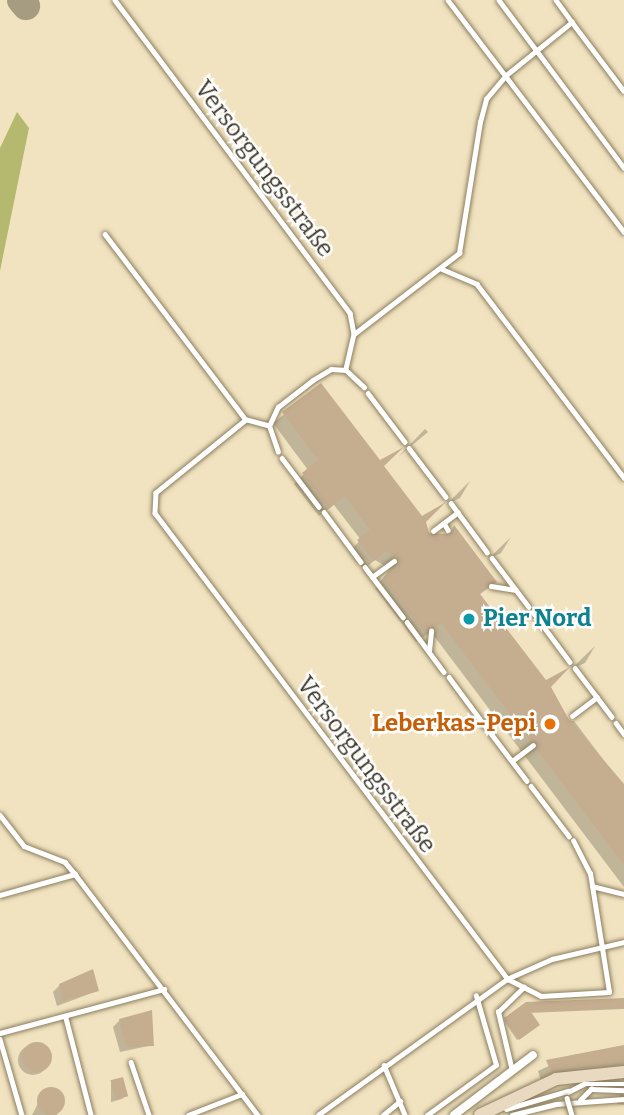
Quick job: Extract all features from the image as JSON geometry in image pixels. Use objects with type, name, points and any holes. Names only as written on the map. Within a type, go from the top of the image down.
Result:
[{"type":"street","points":[[454,1115],[533,1055]]},
{"type":"street","points":[[480,1115],[556,1079],[624,1072]]},
{"type":"lane","name":"Versorgungsstraße","points":[[116,0],[350,313],[354,334]]},
{"type":"lane","points":[[448,0],[624,232]]},
{"type":"lane","points":[[499,0],[624,168]]},
{"type":"lane","points":[[556,0],[624,91]]},
{"type":"lane","points":[[346,370],[354,334],[459,253],[486,99],[505,76],[572,22]]},
{"type":"lane","points":[[105,234],[246,420],[269,426]]},
{"type":"lane","points":[[441,269],[477,284],[624,478]]},
{"type":"lane","points":[[278,452],[269,426],[278,407],[313,380],[331,369],[346,370],[364,387]]},
{"type":"lane","points":[[368,393],[405,442]]},
{"type":"lane","name":"Versorgungsstraße","points":[[246,420],[156,494],[155,513],[508,979]]},
{"type":"lane","points":[[409,448],[446,497]]},
{"type":"lane","points":[[282,457],[320,507]]},
{"type":"lane","points":[[451,503],[487,552]]},
{"type":"lane","points":[[324,512],[361,562]]},
{"type":"lane","points":[[433,531],[458,512]]},
{"type":"lane","points":[[444,523],[448,530]]},
{"type":"lane","points":[[492,558],[529,607]]},
{"type":"lane","points":[[372,577],[394,561]]},
{"type":"lane","points":[[365,568],[403,617]]},
{"type":"lane","points":[[383,569],[388,575]]},
{"type":"lane","points":[[491,586],[516,590]]},
{"type":"lane","points":[[533,612],[570,662]]},
{"type":"lane","points":[[407,622],[444,672]]},
{"type":"lane","points":[[429,652],[431,631]]},
{"type":"lane","points":[[575,668],[612,717]]},
{"type":"lane","points":[[449,677],[486,727]]},
{"type":"lane","points":[[572,716],[597,697]]},
{"type":"lane","points":[[616,723],[624,734]]},
{"type":"lane","points":[[490,732],[527,781]]},
{"type":"lane","points":[[512,761],[533,745]]},
{"type":"lane","points":[[531,786],[569,836]]},
{"type":"lane","points":[[0,816],[24,846],[65,862],[258,1115]]},
{"type":"lane","points":[[508,979],[541,996],[609,992],[592,886],[573,841]]},
{"type":"lane","points":[[0,895],[75,874]]},
{"type":"lane","points":[[592,886],[624,894]]},
{"type":"lane","points":[[318,1115],[476,996],[508,979],[603,946],[624,942]]},
{"type":"lane","points":[[512,1071],[498,1012],[524,986]]},
{"type":"lane","points":[[0,1033],[66,1018],[164,989]]},
{"type":"lane","points":[[427,1115],[496,1065],[476,996]]},
{"type":"lane","points":[[66,1018],[91,1115]]},
{"type":"lane","points":[[0,1039],[22,1115]]},
{"type":"lane","points":[[131,1062],[149,1115]]},
{"type":"lane","points":[[384,1065],[405,1115]]},
{"type":"lane","points":[[493,1115],[568,1091],[624,1084]]},
{"type":"lane","points":[[580,1101],[591,1090],[624,1090]]},
{"type":"lane","points":[[568,1091],[567,1098],[572,1115]]},
{"type":"lane","points":[[188,1115],[242,1094]]},
{"type":"lane","points":[[512,1115],[580,1101],[624,1099]]},
{"type":"lane","points":[[383,1115],[400,1101]]},
{"type":"green space","points":[[17,112],[29,128],[0,271],[0,148]]},
{"type":"building","name":"Pier Nord","points":[[321,383],[380,460],[404,447],[384,466],[422,516],[446,502],[426,522],[429,533],[450,534],[454,525],[497,582],[480,594],[546,680],[570,667],[551,687],[568,718],[624,784],[624,865],[441,623],[426,634],[383,578],[398,567],[397,558],[386,551],[374,561],[357,540],[370,530],[345,496],[329,508],[302,473],[318,460],[282,412]]},
{"type":"building","points":[[93,969],[99,991],[63,1001],[59,984]]},
{"type":"building","points":[[624,998],[624,1008],[531,1012],[540,1025],[519,1040],[504,1018],[526,1002]]},
{"type":"building","points":[[152,1010],[154,1046],[126,1047],[119,1019]]},
{"type":"building","points":[[37,1042],[47,1047],[52,1057],[47,1067],[37,1072],[27,1067],[22,1057],[27,1047]]},
{"type":"building","points":[[624,1045],[624,1063],[551,1072],[546,1060]]},
{"type":"building","points":[[123,1077],[128,1096],[116,1100],[110,1080]]},
{"type":"building","points":[[51,1087],[61,1091],[65,1101],[61,1111],[51,1115],[41,1111],[37,1101],[41,1091]]},
{"type":"taxiway","points":[[21,0],[26,6]]},
{"type":"place","name":"Pier Nord","points":[[469,619]]},
{"type":"place","name":"Leberkas-Pepi","points":[[550,724]]}]
